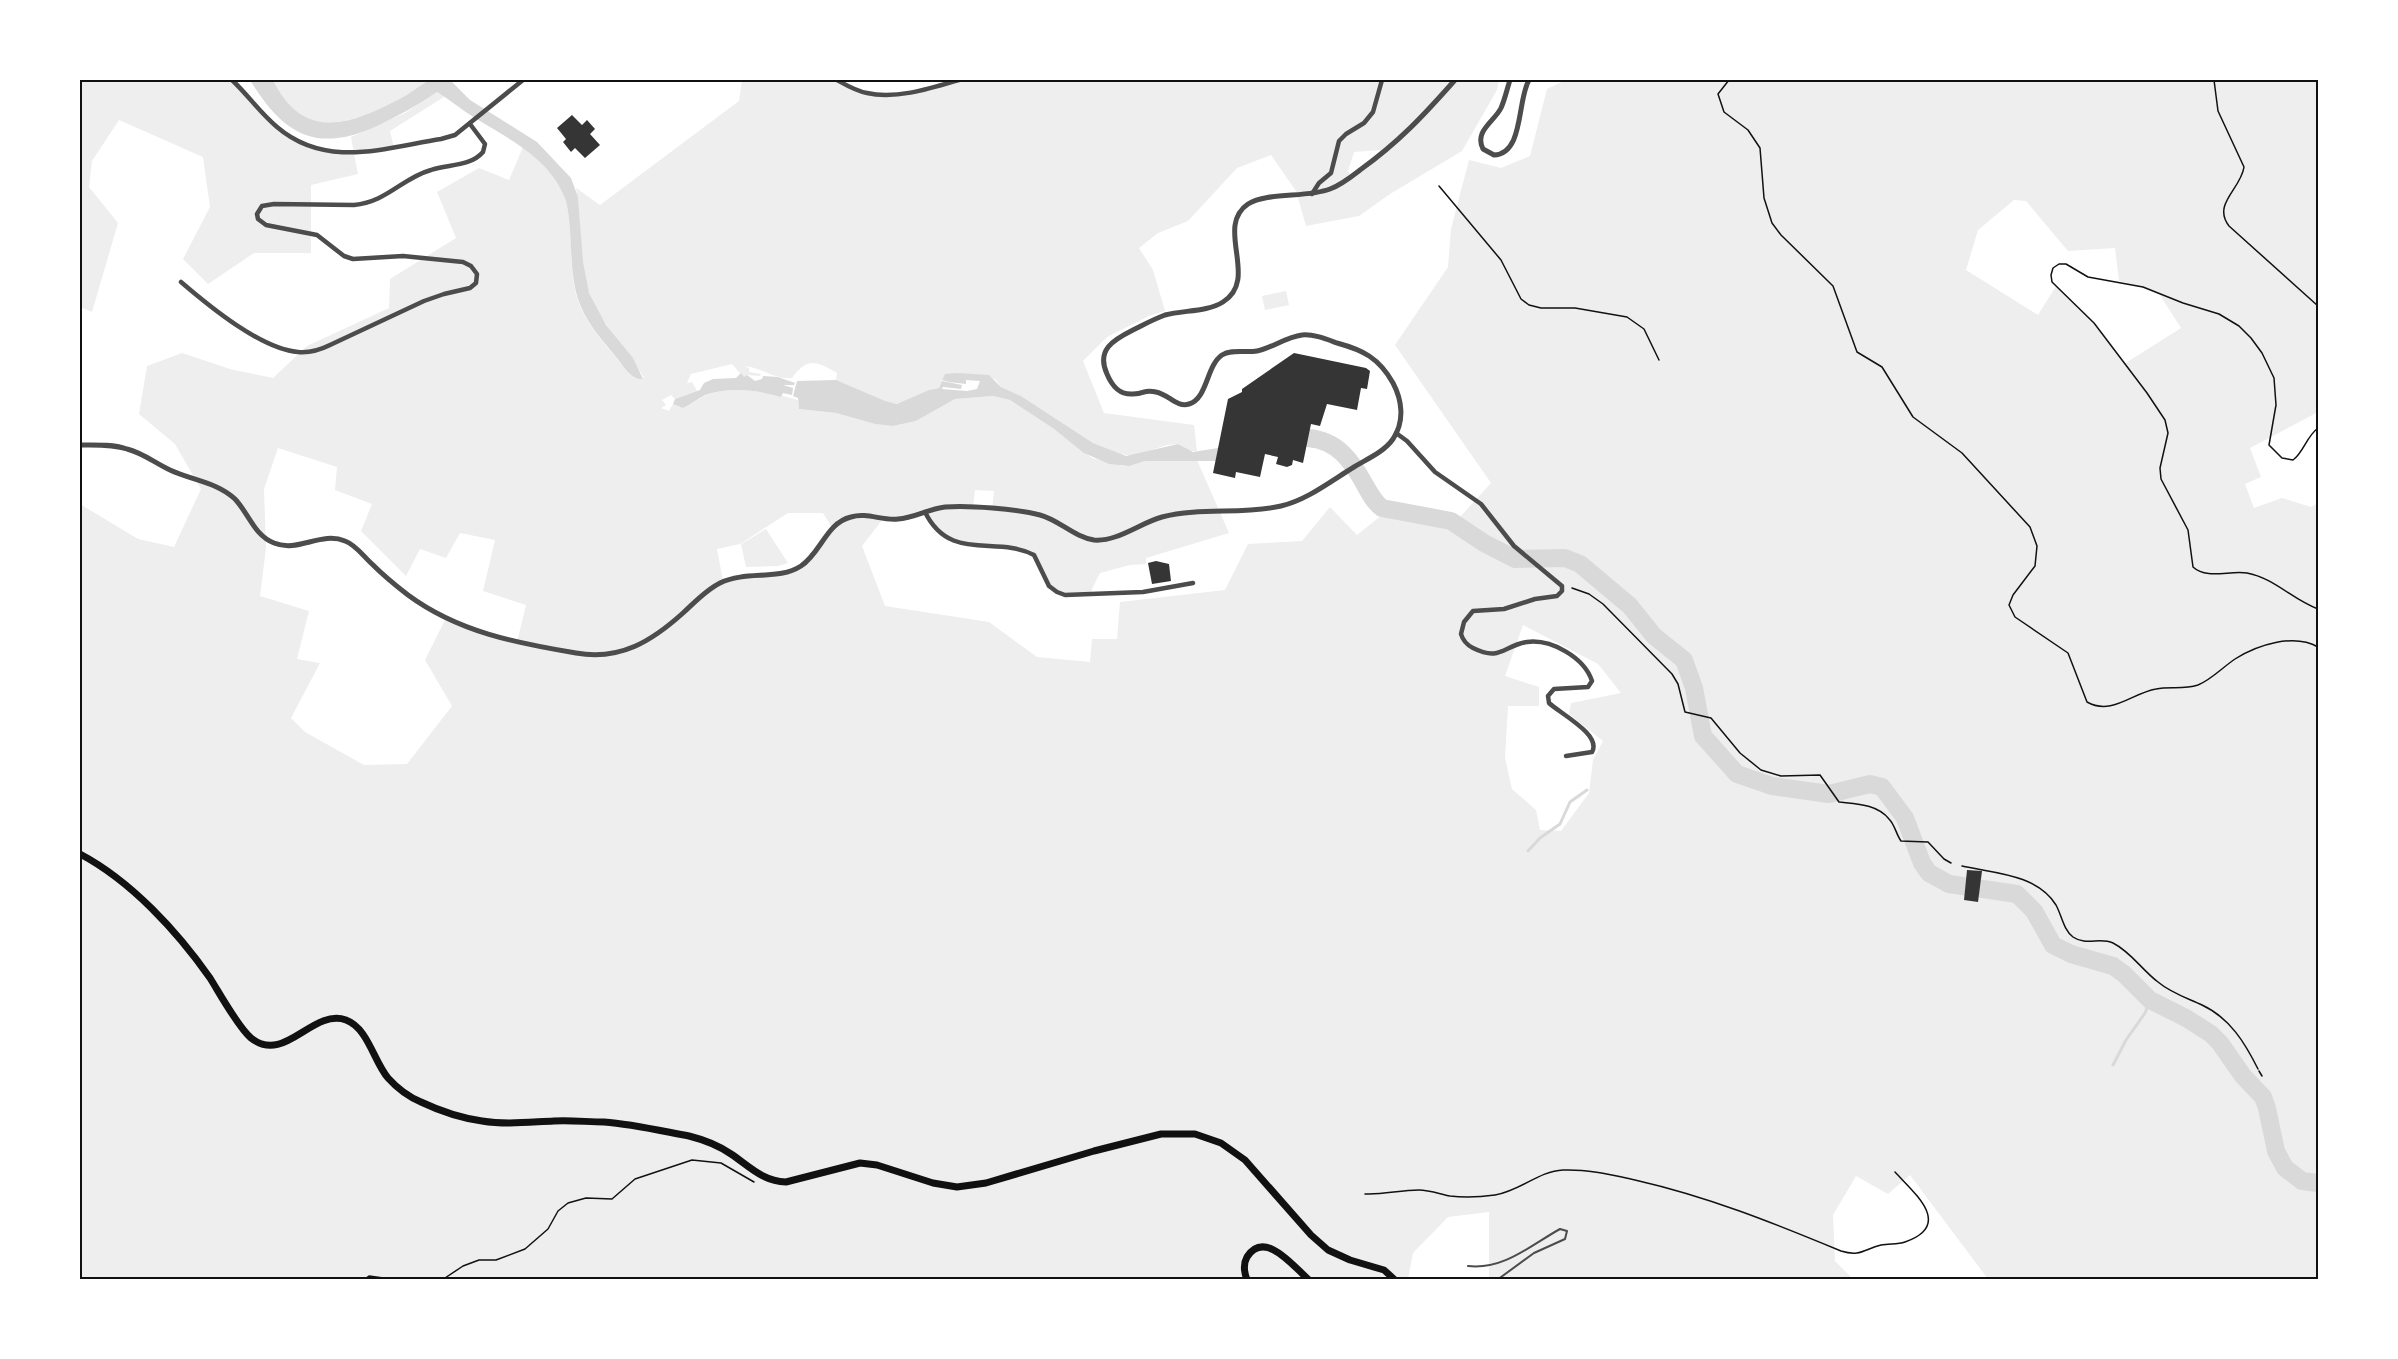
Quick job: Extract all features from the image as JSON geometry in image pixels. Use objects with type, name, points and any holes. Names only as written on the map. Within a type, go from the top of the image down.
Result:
[{"type":"main road","points":[[80,854],[110,874],[169,926],[203,969],[250,1037],[263,1045],[277,1045],[321,1020],[333,1018],[348,1021],[362,1034],[387,1077],[401,1090],[419,1102],[453,1114],[482,1121],[607,1123],[690,1136],[712,1142],[767,1179],[786,1182],[860,1163],[877,1165],[933,1183],[957,1187],[986,1183],[1142,1138],[1183,1133],[1212,1139],[1230,1148],[1252,1166],[1305,1229],[1322,1245],[1342,1258],[1384,1270],[1395,1280]]},
{"type":"main road","points":[[1247,1280],[1244,1269],[1247,1258],[1257,1248],[1268,1247],[1278,1252],[1309,1280]]},
{"type":"street","points":[[232,80],[283,132],[307,145],[333,153],[366,153],[441,139],[460,132],[523,80]]},
{"type":"street","points":[[837,80],[857,91],[882,95],[904,93],[959,80]]},
{"type":"street","points":[[1312,194],[1319,183],[1331,173],[1339,141],[1364,123],[1373,112],[1382,80]]},
{"type":"street","points":[[80,445],[114,446],[132,450],[172,471],[218,488],[237,502],[259,532],[277,544],[295,546],[332,538],[346,541],[417,601],[464,626],[509,640],[593,655],[625,651],[648,641],[668,627],[707,591],[723,582],[745,575],[781,574],[799,567],[814,554],[832,528],[846,518],[862,515],[899,519],[951,507],[1031,513],[1048,517],[1085,537],[1104,540],[1170,515],[1265,509],[1285,505],[1302,498],[1389,444],[1396,433],[1401,417],[1401,402],[1382,365],[1361,350],[1312,336],[1292,337],[1258,351],[1224,353],[1214,365],[1197,399],[1186,405],[1156,392],[1126,394],[1116,389],[1106,374],[1103,361],[1108,344],[1160,317],[1216,305],[1227,299],[1238,282],[1235,225],[1243,209],[1258,200],[1312,194],[1337,186],[1391,148],[1455,80]]},
{"type":"street","points":[[1510,80],[1500,109],[1482,131],[1480,137],[1483,149],[1494,155],[1507,151],[1513,143],[1523,93],[1529,80]]},
{"type":"street","points":[[181,282],[239,328],[284,349],[300,353],[324,348],[433,297],[470,288],[476,283],[477,274],[471,266],[463,262],[411,256],[353,260],[344,256],[317,235],[266,225],[258,219],[257,214],[262,206],[273,204],[354,205],[366,203],[388,194],[429,170],[470,161],[482,154],[485,144],[472,123]]},
{"type":"street","points":[[1396,433],[1407,441],[1435,472],[1481,504],[1521,552],[1545,570],[1563,588],[1557,596],[1535,599],[1504,609],[1473,611],[1461,630],[1462,638],[1472,648],[1490,654],[1503,652],[1527,642],[1553,646],[1577,661],[1590,677],[1591,684],[1587,687],[1554,689],[1548,696],[1551,705],[1588,734],[1594,741],[1594,747],[1592,752],[1566,756]]},
{"type":"street","points":[[925,512],[935,529],[957,541],[1032,553],[1037,558],[1049,586],[1062,595],[1143,592],[1193,582]]},
{"type":"lane","points":[[1468,1266],[1484,1266],[1511,1258],[1560,1229],[1567,1231],[1565,1239],[1539,1251],[1497,1280]]},
{"type":"path","points":[[1729,80],[1718,94],[1719,101],[1724,112],[1748,130],[1760,148],[1764,198],[1772,223],[1780,235],[1833,286],[1857,352],[1882,367],[1913,417],[1962,453],[2030,527],[2037,546],[2036,566],[2013,595],[2009,605],[2015,617],[2068,653],[2087,702],[2096,707],[2111,706],[2156,689],[2182,689],[2199,685],[2236,658],[2265,645],[2300,641],[2319,647]]},
{"type":"path","points":[[2214,80],[2218,111],[2244,167],[2242,176],[2222,210],[2223,219],[2319,306]]},
{"type":"path","points":[[1439,186],[1501,260],[1521,299],[1529,305],[1541,308],[1575,308],[1627,317],[1642,327],[1659,360]]},
{"type":"path","points":[[2319,428],[2310,435],[2298,456],[2293,460],[2282,458],[2271,448],[2269,441],[2276,405],[2274,378],[2267,362],[2251,338],[2227,318],[2143,286],[2088,277],[2066,264],[2056,266],[2051,275],[2052,282],[2090,318],[2165,420],[2168,433],[2160,468],[2160,479],[2188,530],[2193,567],[2206,574],[2239,572],[2258,576],[2319,609]]},
{"type":"path","points":[[1572,588],[1589,594],[1603,604],[1670,672],[1677,681],[1684,708],[1689,714],[1707,716],[1715,721],[1740,753],[1761,770],[1778,775],[1814,774],[1822,777],[1839,802],[1867,806],[1883,813],[1893,825],[1900,840],[1929,842],[1944,859],[1951,863]]},
{"type":"path","points":[[1962,866],[1984,869],[2034,884],[2054,903],[2071,935],[2082,941],[2106,940],[2124,949],[2158,983],[2209,1009],[2236,1032],[2262,1076]]},
{"type":"path","points":[[442,1280],[463,1266],[478,1260],[496,1260],[525,1249],[548,1229],[558,1211],[568,1203],[586,1198],[612,1199],[635,1179],[685,1162],[709,1160],[721,1163],[753,1183],[767,1179]]},
{"type":"path","points":[[1365,1194],[1383,1195],[1418,1190],[1468,1197],[1496,1195],[1551,1172],[1585,1171],[1700,1196],[1744,1211],[1841,1251],[1856,1254],[1881,1245],[1906,1242],[1921,1234],[1927,1225],[1929,1215],[1926,1207],[1895,1172]]},
{"type":"path","points":[[363,1280],[369,1276],[398,1280]]},
{"type":"shaded area","points":[[80,80],[239,80],[236,82],[276,126],[315,148],[354,153],[351,137],[405,113],[437,92],[444,97],[390,131],[394,148],[354,154],[358,174],[311,185],[311,253],[254,253],[208,284],[183,259],[210,207],[203,157],[119,120],[92,161],[89,187],[118,223],[92,312],[80,307]]},
{"type":"shaded area","points":[[250,80],[273,80],[285,100],[299,113],[315,121],[331,122],[349,120],[367,114],[405,96],[429,81],[455,80],[452,82],[470,100],[537,142],[571,178],[578,197],[583,262],[589,293],[606,325],[633,358],[643,379],[638,379],[628,372],[584,314],[574,281],[566,201],[551,173],[528,152],[437,92],[377,126],[355,134],[336,138],[319,138],[303,134],[275,114]]},
{"type":"shaded area","points":[[273,80],[432,80],[371,113],[336,122],[319,122],[305,118],[294,111]]},
{"type":"shaded area","points":[[742,80],[837,80],[857,91],[896,94],[959,80],[1499,80],[1497,90],[1462,151],[1390,194],[1359,216],[1306,226],[1296,191],[1271,155],[1237,168],[1188,221],[1158,233],[1139,248],[1153,270],[1165,311],[1149,316],[1107,337],[1083,361],[1104,413],[1194,425],[1197,451],[1190,451],[1178,444],[1167,445],[1133,456],[1120,454],[1093,443],[1021,396],[1001,387],[995,379],[959,374],[945,374],[939,388],[897,404],[881,400],[839,382],[836,380],[837,373],[818,364],[803,366],[792,378],[775,376],[745,366],[749,368],[749,372],[761,374],[760,376],[747,375],[744,378],[732,364],[691,374],[687,383],[692,382],[697,391],[675,399],[671,395],[662,400],[666,405],[661,408],[669,411],[673,404],[683,408],[706,395],[720,391],[754,391],[798,400],[799,409],[836,413],[875,424],[893,426],[916,421],[955,399],[993,396],[1010,400],[1092,458],[1123,466],[1145,461],[1197,460],[1229,533],[1146,558],[1146,564],[1130,565],[1100,573],[1092,594],[1072,596],[1052,589],[1039,561],[1028,552],[957,541],[938,532],[924,512],[910,517],[883,519],[862,546],[885,606],[989,622],[1037,657],[1090,662],[1092,639],[1117,639],[1120,602],[1225,590],[1248,544],[1302,541],[1330,507],[1357,535],[1392,507],[1460,517],[1491,483],[1395,345],[1448,267],[1451,229],[1469,160],[1501,168],[1530,156],[1547,89],[1566,80],[2318,80],[2318,412],[2250,448],[2261,477],[2245,484],[2254,508],[2282,498],[2311,507],[2318,503],[2318,1279],[1988,1279],[1910,1175],[1888,1194],[1856,1176],[1833,1215],[1835,1261],[1853,1279],[1489,1279],[1489,1212],[1448,1217],[1413,1253],[1408,1280],[80,1280],[80,504],[138,539],[174,547],[201,489],[175,444],[139,414],[147,366],[182,353],[230,369],[273,378],[307,346],[389,308],[390,279],[456,238],[437,192],[479,168],[509,180],[523,147],[549,171],[566,201],[573,281],[585,316],[629,374],[636,378],[644,378],[600,315],[589,293],[581,254],[576,188],[600,205],[739,101]],"holes":[[[1380,150],[1383,154],[1352,176],[1348,171],[1354,152]],[[2014,200],[2026,201],[2068,251],[2115,248],[2119,281],[2158,292],[2181,328],[2124,364],[2089,318],[2056,286],[2038,315],[1966,270],[1978,230]],[[278,448],[337,467],[335,490],[372,504],[361,531],[406,576],[420,549],[446,558],[460,533],[495,540],[483,591],[526,605],[517,642],[446,618],[425,660],[452,706],[407,764],[364,765],[305,732],[291,718],[320,663],[297,659],[309,611],[260,596],[266,548],[264,489]],[[975,490],[994,491],[992,510],[973,508]],[[788,513],[823,513],[832,528],[799,567],[774,574],[723,581],[717,549],[740,544]],[[1523,625],[1598,664],[1621,693],[1571,703],[1569,714],[1603,741],[1593,760],[1589,793],[1561,831],[1540,830],[1536,810],[1512,789],[1505,758],[1508,706],[1539,706],[1539,687],[1505,676]]]},
{"type":"shaded area","points":[[1286,291],[1289,305],[1265,310],[1262,296]]},
{"type":"shaded area","points":[[741,373],[744,377],[747,375],[755,381],[762,379],[763,376],[778,377],[795,383],[794,385],[783,385],[793,388],[792,395],[783,393],[781,397],[754,391],[735,390],[705,395],[683,408],[673,404],[675,399],[700,390],[704,383],[713,379],[736,378]]},
{"type":"shaded area","points":[[945,374],[989,375],[1001,387],[1021,396],[1093,443],[1126,456],[1178,444],[1193,452],[1218,448],[1216,461],[1145,461],[1129,466],[1109,464],[1084,453],[1054,429],[1010,400],[993,396],[955,399],[916,421],[893,426],[875,424],[836,413],[799,409],[798,398],[793,396],[797,381],[836,380],[897,404],[939,388],[942,381],[962,385],[961,389],[943,387],[942,389],[967,391],[977,389],[980,381],[966,380],[966,384],[942,380]]},
{"type":"shaded area","points":[[766,529],[788,563],[778,566],[746,567],[741,544]]},
{"type":"building","points":[[572,115],[582,125],[587,120],[595,129],[590,134],[600,145],[585,158],[575,148],[571,152],[563,142],[566,139],[557,128]]},
{"type":"building","points":[[1294,353],[1366,368],[1370,371],[1367,389],[1361,388],[1357,410],[1327,404],[1320,426],[1311,424],[1303,463],[1293,460],[1292,465],[1287,467],[1276,464],[1278,457],[1265,454],[1260,477],[1236,472],[1235,478],[1213,473],[1228,399],[1242,392],[1242,389]]},
{"type":"building","points":[[1156,561],[1169,564],[1171,581],[1152,584],[1148,563]]},
{"type":"building","points":[[1967,870],[1982,871],[1978,902],[1964,900]]},
{"type":"waterway","points":[[1308,438],[1327,443],[1342,453],[1355,468],[1372,498],[1382,508],[1451,521],[1484,543],[1515,559],[1565,558],[1580,564],[1630,606],[1654,636],[1684,660],[1694,688],[1703,736],[1737,774],[1772,786],[1829,794],[1870,784],[1882,787],[1905,818],[1922,863],[1929,873],[1949,884],[2017,894],[2034,911],[2053,945],[2071,954],[2113,966],[2150,1000],[2186,1018],[2211,1034],[2243,1076],[2263,1097],[2276,1151],[2285,1168],[2302,1181],[2318,1183]]},
{"type":"waterway","points":[[1528,851],[1540,838],[1560,824],[1570,802],[1587,790]]},
{"type":"waterway","points":[[2113,1065],[2126,1040],[2145,1013],[2150,1000]]}]
